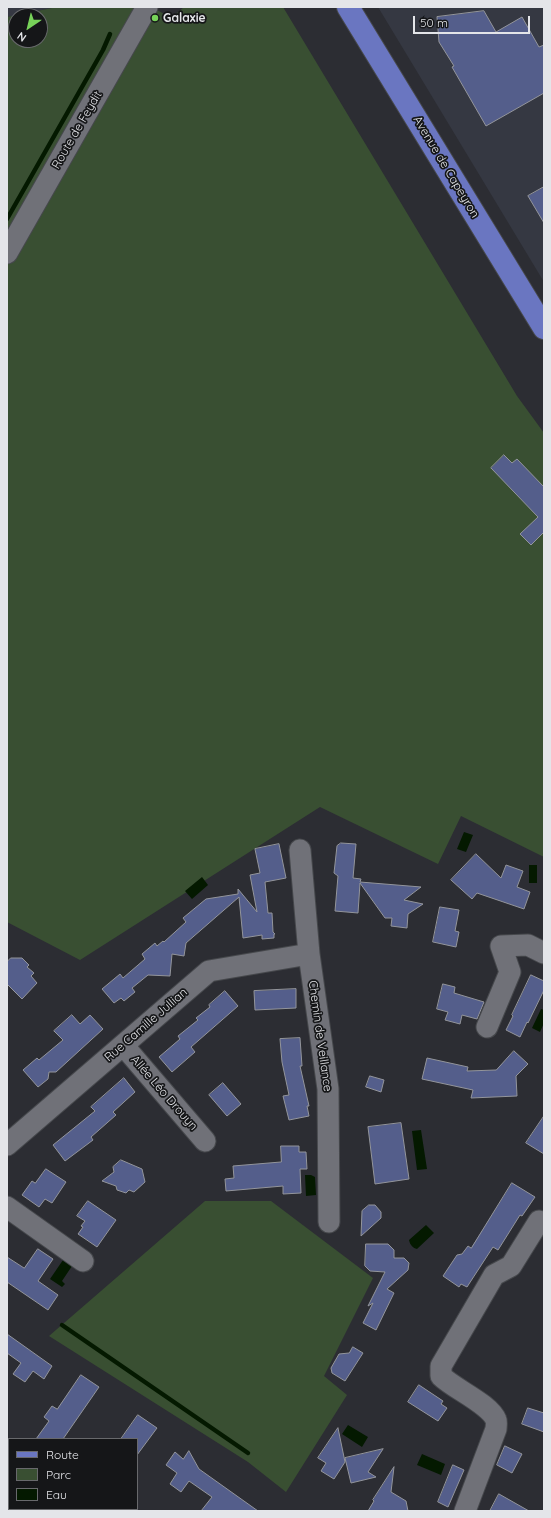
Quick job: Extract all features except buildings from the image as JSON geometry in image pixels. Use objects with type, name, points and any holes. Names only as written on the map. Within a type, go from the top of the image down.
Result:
[{"type":"main road","name":"Avenue de Capeyron","points":[[348,7],[544,328]]},
{"type":"street","name":"Route de Feydit","points":[[7,253],[147,7]]},
{"type":"street","name":"Chemin de Veillance","points":[[300,850],[309,954],[328,1089],[329,1222]]},
{"type":"street","points":[[487,1027],[510,972],[500,946],[528,946],[544,953]]},
{"type":"street","name":"Rue Camille Jullian","points":[[7,1145],[209,971],[309,954]]},
{"type":"street","name":"Allée Léo Drouyn","points":[[123,1045],[205,1141]]},
{"type":"street","points":[[7,1207],[83,1262]]},
{"type":"street","points":[[465,1511],[496,1429],[496,1420],[488,1408],[447,1383],[441,1376],[441,1366],[494,1275],[511,1266],[539,1221],[544,1223]]},
{"type":"shaded area","points":[[7,7],[57,7],[48,9],[8,8],[7,17]]},
{"type":"shaded area","points":[[378,7],[544,7],[544,282]]},
{"type":"green space","points":[[57,7],[152,7],[171,18],[184,7],[283,7],[517,396],[544,433],[544,857],[461,816],[438,864],[320,807],[80,960],[7,922],[7,17],[8,48],[48,48],[48,9]]},
{"type":"green space","points":[[205,1201],[271,1201],[373,1278],[324,1376],[347,1395],[286,1492],[248,1462],[49,1336]]},
{"type":"water","points":[[464,832],[473,835],[466,852],[457,849]]},
{"type":"water","points":[[529,865],[537,865],[537,883],[529,883]]},
{"type":"water","points":[[202,877],[208,885],[192,899],[185,891]]},
{"type":"water","points":[[541,1009],[544,1010],[544,1023],[540,1032],[532,1028]]},
{"type":"water","points":[[421,1130],[427,1169],[417,1170],[412,1131]]},
{"type":"water","points":[[305,1175],[315,1177],[316,1195],[306,1196]]},
{"type":"water","points":[[426,1225],[434,1233],[416,1249],[411,1245],[409,1240]]},
{"type":"water","points":[[63,1260],[72,1266],[62,1281],[65,1284],[62,1287],[50,1279]]},
{"type":"water","points":[[348,1425],[368,1437],[362,1447],[342,1434]]},
{"type":"water","points":[[422,1454],[445,1464],[441,1475],[417,1465]]},
{"type":"waterway","points":[[7,219],[103,50],[110,34]]},
{"type":"waterway","points":[[62,1325],[248,1453]]},
{"type":"place","name":"Galaxie","points":[[155,18]]}]
